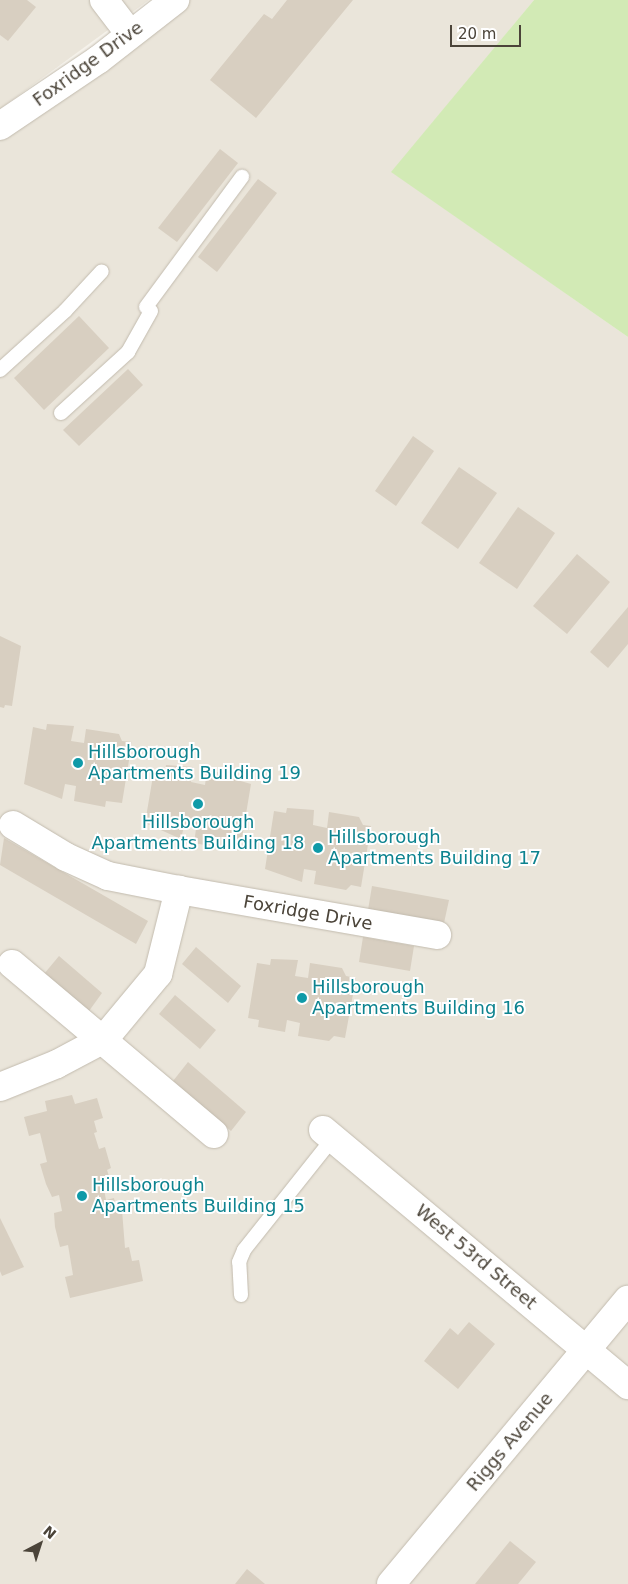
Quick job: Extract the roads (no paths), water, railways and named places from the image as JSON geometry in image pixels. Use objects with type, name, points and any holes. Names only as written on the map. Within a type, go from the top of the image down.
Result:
[{"type":"street","points":[[104,0],[130,34]]},
{"type":"street","name":"Foxridge Drive","points":[[0,126],[175,0]]},
{"type":"street","name":"Foxridge Drive","points":[[13,825],[66,858],[108,876],[437,935]]},
{"type":"street","points":[[0,1087],[57,1064],[104,1040],[158,974],[179,890]]},
{"type":"street","points":[[12,964],[214,1134]]},
{"type":"street","name":"West 53rd Street","points":[[328,1134],[628,1385]]},
{"type":"street","name":"Riggs Avenue","points":[[392,1584],[628,1300]]},
{"type":"lane","points":[[61,413],[128,352],[149,309],[242,177]]},
{"type":"lane","points":[[0,370],[65,311],[102,271]]},
{"type":"lane","points":[[241,1295],[239,1262],[244,1250],[328,1134]]},
{"type":"place","name":"Hillsborough Apartments Building 19","points":[[78,763]]},
{"type":"place","name":"Hillsborough Apartments Building 18","points":[[198,804]]},
{"type":"place","name":"Hillsborough Apartments Building 17","points":[[318,848]]},
{"type":"place","name":"Hillsborough Apartments Building 16","points":[[302,998]]},
{"type":"place","name":"Hillsborough Apartments Building 15","points":[[82,1196]]}]
